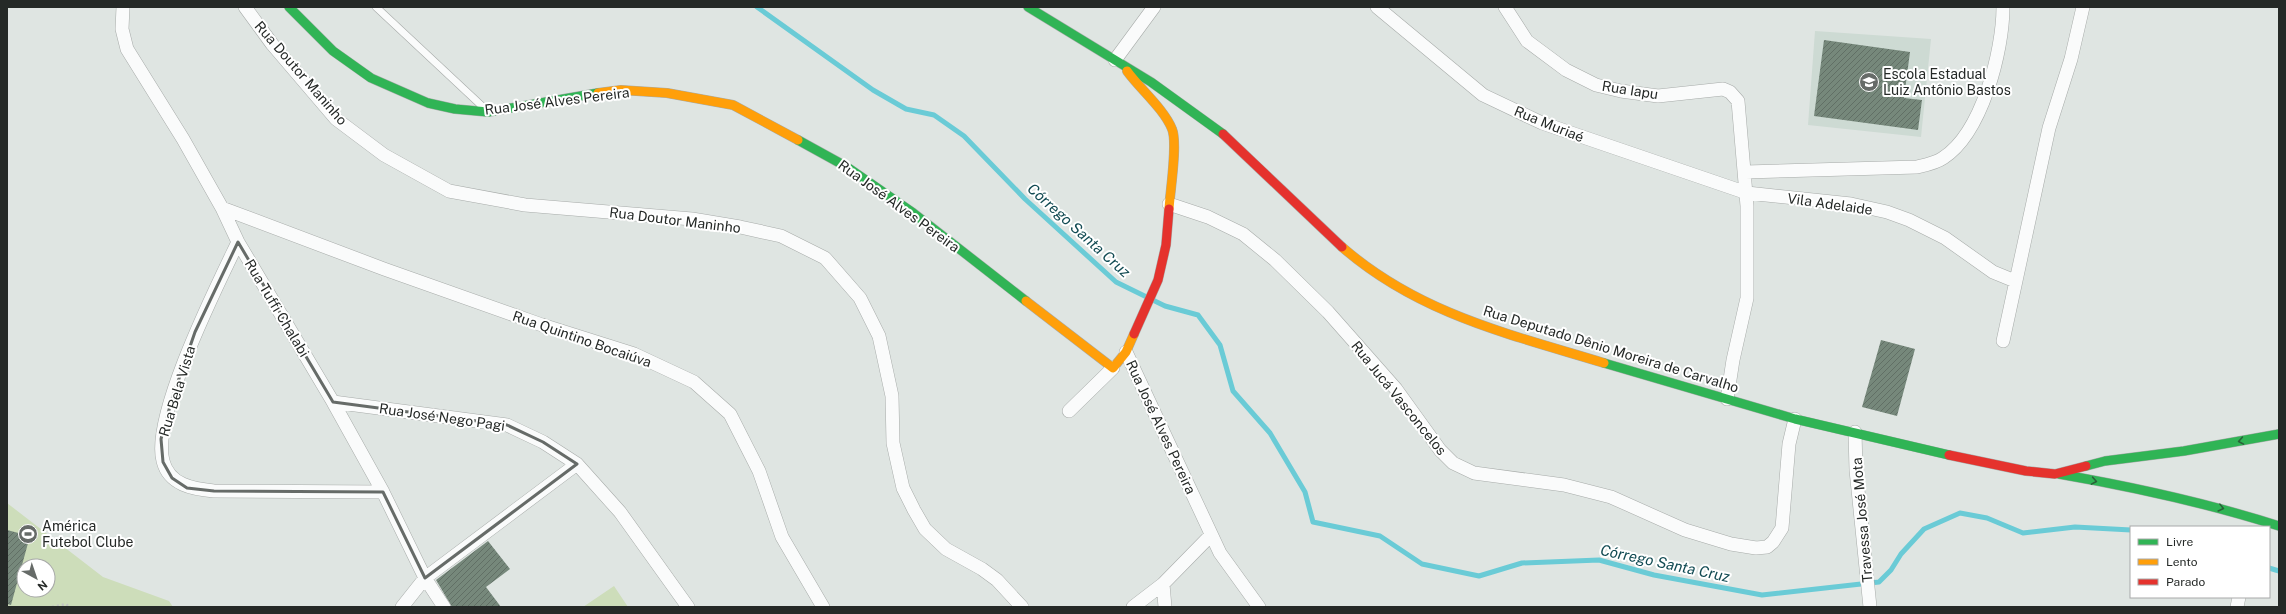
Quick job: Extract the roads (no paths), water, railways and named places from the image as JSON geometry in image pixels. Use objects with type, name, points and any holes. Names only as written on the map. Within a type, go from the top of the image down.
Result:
[{"type":"street","name":"Rua Tuffi Chalabi","points":[[123,7],[122,29],[127,49],[183,139],[222,208],[238,242],[333,402],[383,492],[425,578],[444,607]]},
{"type":"street","name":"Rua Doutor Maninho","points":[[245,7],[272,44],[336,120],[384,155],[449,190],[525,205],[692,219],[740,227],[781,236],[825,258],[860,298],[879,336],[892,396],[893,443],[903,488],[914,510],[925,529],[946,549],[982,569],[997,580],[1022,607]]},
{"type":"street","name":"Rua José Alves Pereira","points":[[289,7],[333,51],[371,78],[428,102],[455,109],[488,112],[567,97],[621,90],[667,93],[733,105],[854,171],[912,212],[1113,368],[1126,352],[1220,553],[1259,607]]},
{"type":"street","name":"Rua Deputado Dênio Moreira de Carvalho","points":[[1028,7],[1176,97],[1259,164],[1308,215],[1353,258],[1394,286],[1417,299],[1450,315],[1480,326],[1795,419],[1943,454],[2026,471],[2055,474],[2105,461],[2184,450],[2279,434]]},
{"type":"street","points":[[1126,352],[1143,317],[1158,280],[1166,245],[1174,151],[1173,131],[1167,119],[1139,88],[1119,62],[1154,7]]},
{"type":"street","name":"Rua Muriaé","points":[[1377,7],[1483,95],[1542,123],[1746,193]]},
{"type":"street","name":"Rua Iapu","points":[[1505,7],[1528,41],[1566,70],[1596,85],[1621,91],[1658,96],[1723,89],[1730,92],[1738,101],[1746,172],[1747,298],[1733,360],[1727,399]]},
{"type":"street","points":[[1746,172],[1917,167],[1942,159],[1959,144],[1978,113],[1997,64],[2004,7]]},
{"type":"street","points":[[2003,341],[2049,128],[2071,59],[2083,7]]},
{"type":"street","name":"Vila Adelaide","points":[[1746,193],[1851,204],[1887,212],[1909,220],[1945,238],[1993,272],[2015,281]]},
{"type":"street","name":"Rua Jucá Vasconcelos","points":[[1169,204],[1208,217],[1243,234],[1275,260],[1328,312],[1396,389],[1440,450],[1453,463],[1474,473],[1564,485],[1611,497],[1685,530],[1731,544],[1756,548],[1767,547],[1773,542],[1782,528],[1789,444],[1795,419]]},
{"type":"street","name":"Rua Quintino Bocaiúva","points":[[222,208],[392,272],[542,325],[634,354],[694,382],[730,414],[759,471],[782,536],[823,607]]},
{"type":"street","name":"Rua Bela Vista","points":[[238,242],[195,332],[172,399],[161,439],[162,462],[172,478],[187,488],[214,492],[383,492]]},
{"type":"street","points":[[1069,411],[1113,368]]},
{"type":"street","name":"Rua José Nego Pagi","points":[[333,402],[507,425],[543,442],[577,464],[620,512],[688,607]]},
{"type":"street","name":"Travessa José Mota","points":[[1855,432],[1856,470],[1869,601]]},
{"type":"street","points":[[402,607],[425,578],[577,464]]},
{"type":"street","points":[[2055,474],[2149,490],[2242,514],[2257,523],[2279,526]]},
{"type":"street","points":[[1134,607],[1163,584],[1211,535]]},
{"type":"street","points":[[1163,584],[1165,607]]},
{"type":"lane","points":[[376,7],[488,112]]},
{"type":"waterway","name":"Córrego Santa Cruz","points":[[757,7],[873,90],[906,109],[934,115],[964,136],[1025,199],[1116,282],[1165,306],[1198,315],[1220,345],[1233,391],[1270,433],[1305,492],[1313,522],[1380,536],[1422,564],[1479,576],[1522,563],[1599,560],[1654,575],[1762,595],[1879,582],[1891,570],[1901,554],[1924,529],[1960,513],[1987,518],[2023,533],[2075,527],[2130,530]]},
{"type":"waterway","name":"Córrego Santa Cruz","points":[[2270,568],[2279,571]]},
{"type":"place","name":"Escola Estadual Luiz Antônio Bastos","points":[[1869,82]]},
{"type":"place","name":"América Futebol Clube","points":[[28,534]]}]
